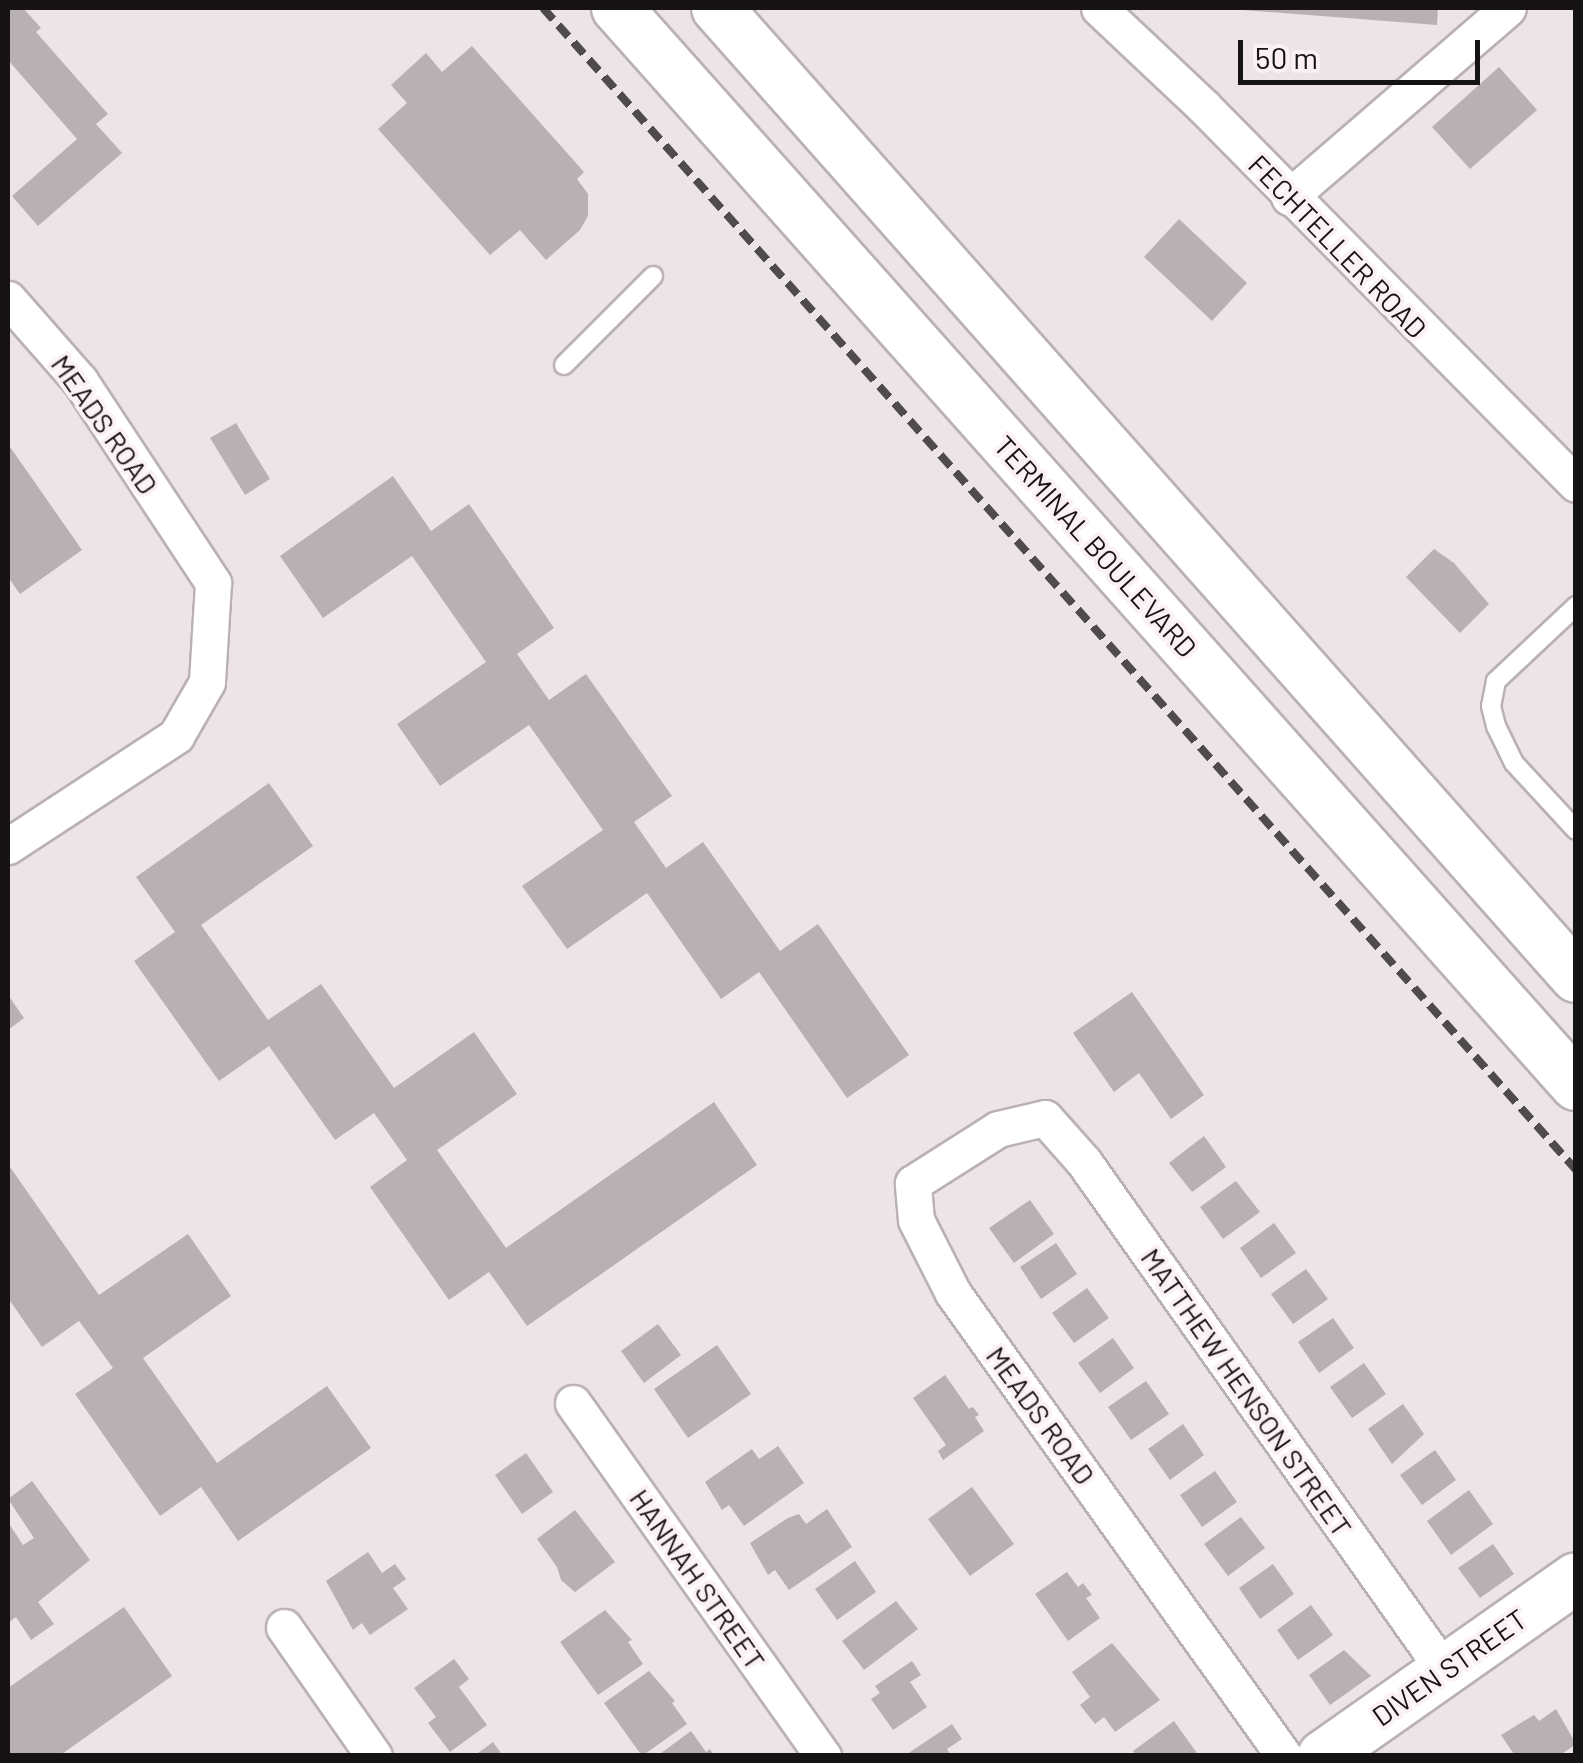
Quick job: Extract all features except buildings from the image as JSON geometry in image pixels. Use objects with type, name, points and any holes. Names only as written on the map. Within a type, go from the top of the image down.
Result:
[{"type":"main road","name":"TERMINAL BOULEVARD","points":[[618,8],[1576,1085]]},
{"type":"main road","points":[[718,8],[1576,977]]},
{"type":"main road","name":"DIVEN STREET","points":[[1324,1756],[1576,1578]]},
{"type":"street","name":"FECHTELLER ROAD","points":[[1100,8],[1203,106],[1576,484]]},
{"type":"street","points":[[1289,197],[1508,8]]},
{"type":"street","name":"MEADS ROAD","points":[[8,298],[80,381],[213,582],[207,682],[176,736],[8,846]]},
{"type":"street","name":"MEADS ROAD","points":[[1045,1118],[998,1129],[913,1183],[916,1220],[953,1293],[1284,1756]]},
{"type":"street","name":"MATTHEW HENSON STREET","points":[[1045,1118],[1084,1162],[1444,1670]]},
{"type":"street","name":"HANNAH STREET","points":[[573,1403],[823,1756]]},
{"type":"street","points":[[284,1627],[374,1756]]},
{"type":"lane","points":[[564,365],[654,276]]},
{"type":"lane","points":[[1576,606],[1496,681],[1491,706],[1514,763],[1576,830]]},
{"type":"railway","points":[[543,8],[1576,1170]]}]
